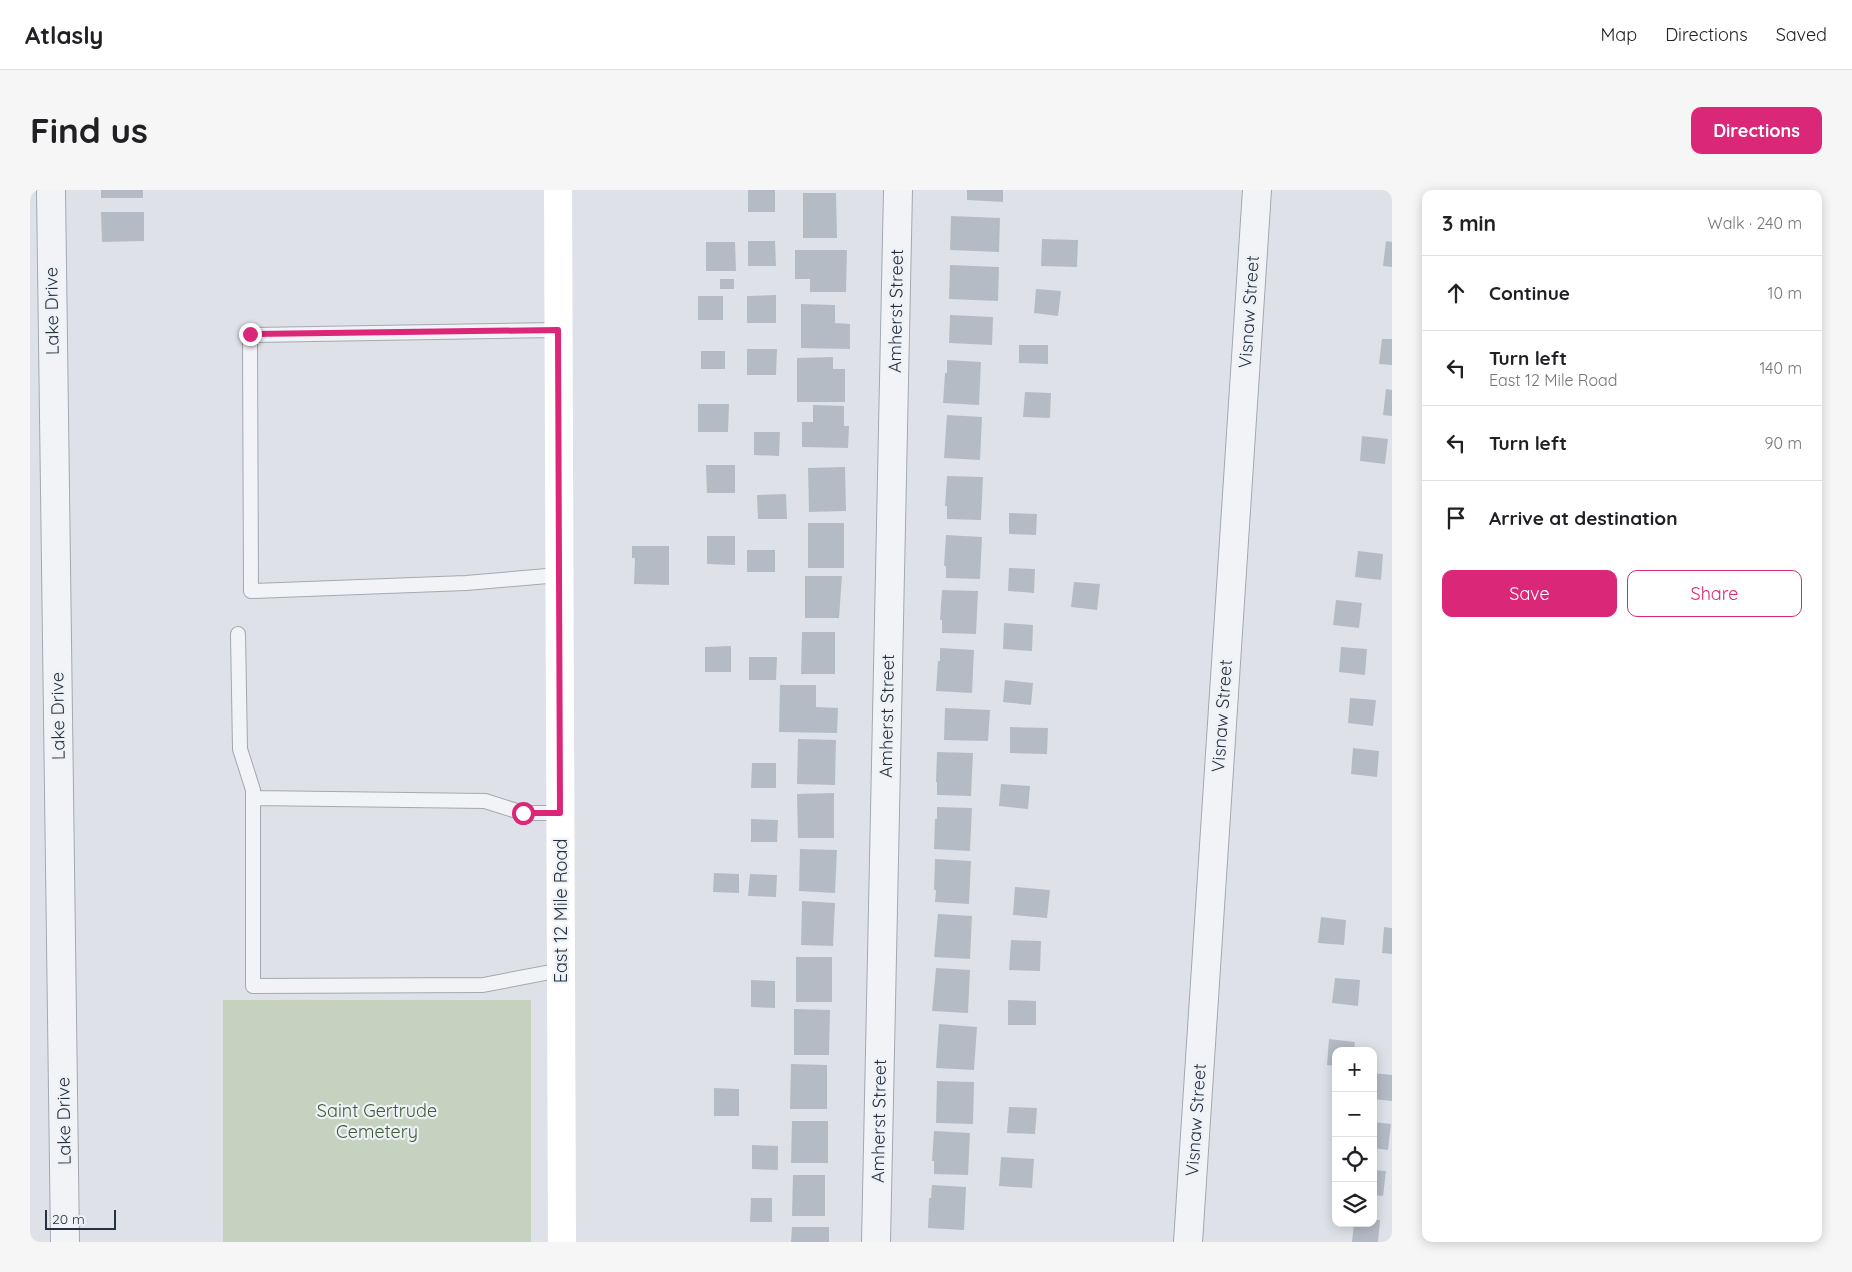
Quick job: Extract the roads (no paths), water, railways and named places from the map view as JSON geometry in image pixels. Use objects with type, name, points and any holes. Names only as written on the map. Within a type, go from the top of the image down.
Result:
[{"type":"main road","name":"East 12 Mile Road","points":[[558,190],[562,1242]]},
{"type":"street","name":"Lake Drive","points":[[51,190],[65,1242]]},
{"type":"street","name":"Amherst Street","points":[[876,1242],[898,190]]},
{"type":"street","name":"Visnaw Street","points":[[1188,1242],[1257,190]]},
{"type":"lane","points":[[558,330],[250,334],[251,591],[466,583],[559,575]]},
{"type":"lane","points":[[238,634],[240,749],[253,790],[253,986],[483,984],[561,970]]},
{"type":"lane","points":[[253,798],[485,801],[523,813],[560,813]]},
{"type":"park label","name":"Saint Gertrude Cemetery","points":[[377,1121]]}]
